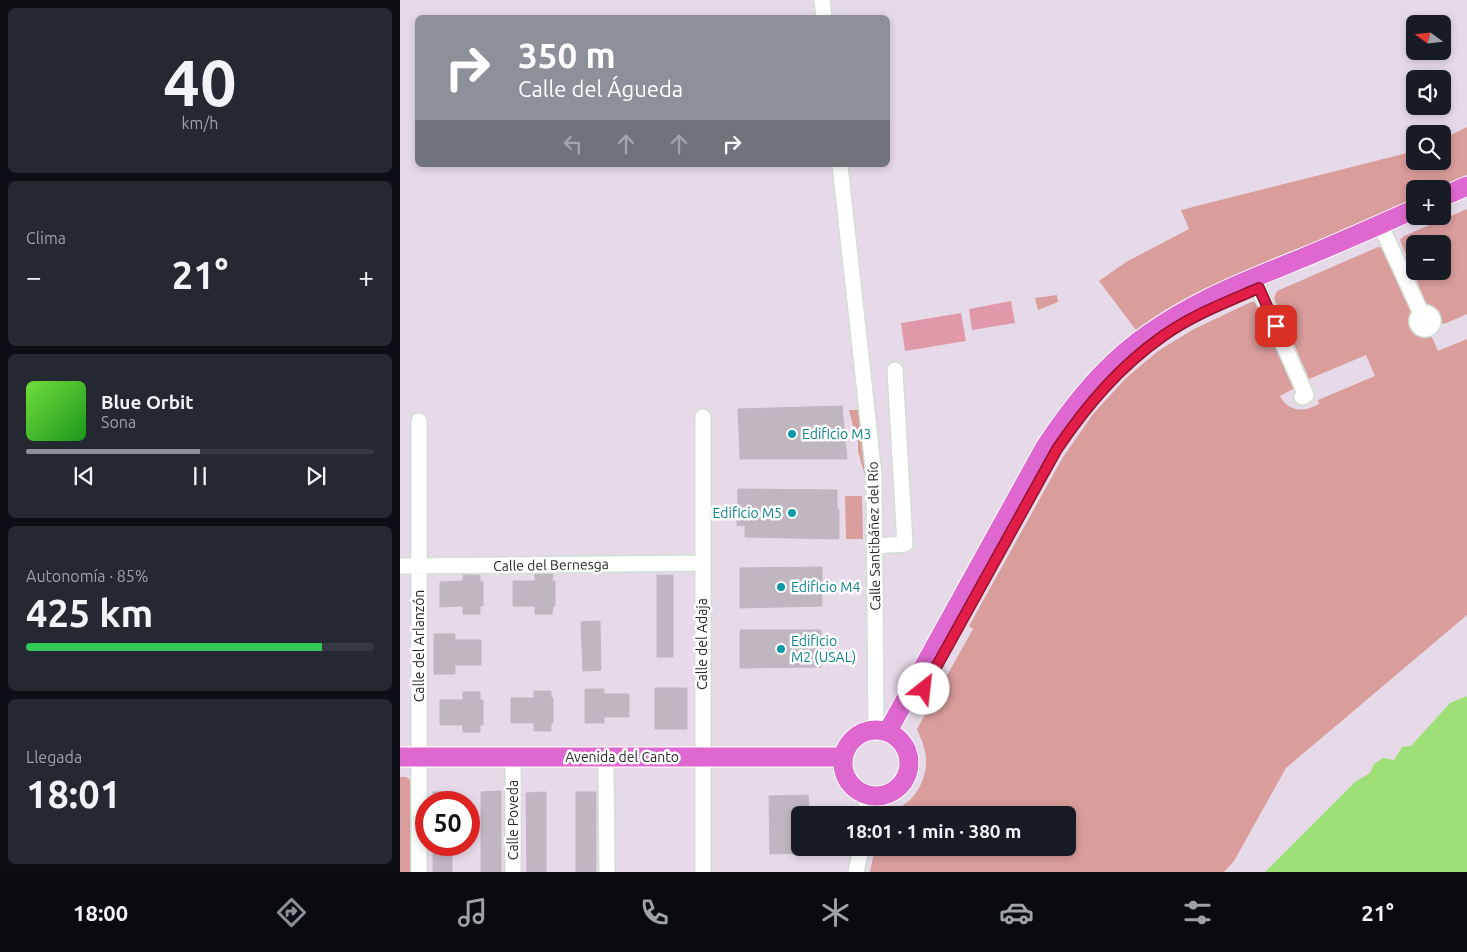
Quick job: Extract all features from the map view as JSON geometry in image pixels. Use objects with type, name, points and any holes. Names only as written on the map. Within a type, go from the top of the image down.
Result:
[{"type":"main road","points":[[1451,193],[1467,186]]},
{"type":"main road","points":[[1451,205],[1467,198]]},
{"type":"main road","points":[[887,733],[1057,449],[1082,412],[1108,383],[1164,335],[1257,283],[1316,265],[1406,215]]},
{"type":"main road","points":[[1383,229],[1406,222]]},
{"type":"main road","points":[[867,731],[887,733],[904,744],[909,764],[907,774],[903,782],[896,789],[869,803],[847,779],[843,763],[846,748],[851,740],[867,731]]},
{"type":"main road","name":"Avenida del Canto","points":[[400,757],[419,763],[513,768],[606,768],[702,763]]},
{"type":"main road","name":"Avenida del Canto","points":[[400,768],[419,763],[843,763]]},
{"type":"street","points":[[822,0],[824,15]]},
{"type":"street","name":"Calle Santibáñez del Río","points":[[840,167],[874,466],[875,546],[887,733]]},
{"type":"street","points":[[1383,229],[1422,313]]},
{"type":"street","points":[[1257,283],[1306,395],[1302,398]]},
{"type":"street","points":[[875,546],[905,544],[895,370]]},
{"type":"street","name":"Calle del Adaja","points":[[703,417],[703,872]]},
{"type":"street","name":"Calle del Arlanzón","points":[[419,421],[419,872]]},
{"type":"street","name":"Calle del Bernesga","points":[[400,566],[702,562]]},
{"type":"street","name":"Calle Poveda","points":[[513,768],[513,872]]},
{"type":"street","points":[[606,768],[607,872]]},
{"type":"street","points":[[856,872],[859,856]]},
{"type":"shaded area","points":[[1467,127],[1467,175],[1451,182],[1451,180],[1406,180],[1406,202],[1205,290],[1171,307],[1136,330],[1099,281],[1126,262],[1189,229],[1181,210],[1406,153],[1406,170],[1451,170],[1451,135]]},
{"type":"shaded area","points":[[1467,209],[1467,314],[1444,324],[1441,323],[1440,316],[1436,311],[1426,303],[1417,280],[1451,280],[1451,235],[1406,235],[1430,225],[1451,225],[1451,216]]},
{"type":"shaded area","points":[[1406,235],[1406,255],[1400,240]]},
{"type":"shaded area","points":[[1378,247],[1384,248],[1411,309],[1409,319],[1411,327],[1417,334],[1431,335],[1438,351],[1467,339],[1467,615],[1286,768],[1234,861],[1224,872],[870,872],[873,856],[1076,856],[1076,806],[901,806],[907,803],[916,793],[926,769],[926,754],[917,729],[973,629],[969,626],[1063,457],[1093,414],[1126,378],[1158,351],[1194,329],[1254,302],[1259,305],[1295,388],[1280,396],[1288,406],[1298,409],[1314,407],[1319,404],[1318,400],[1375,376],[1366,355],[1309,379],[1274,298],[1277,291]]},
{"type":"shaded area","points":[[1057,295],[1058,302],[1038,310],[1035,298]]},
{"type":"shaded area","points":[[1011,301],[1015,323],[972,330],[969,309]]},
{"type":"shaded area","points":[[961,313],[966,341],[905,351],[901,323]]},
{"type":"shaded area","points":[[849,410],[860,410],[867,482],[858,452],[858,438],[856,438]]},
{"type":"shaded area","points":[[845,496],[862,496],[863,539],[846,539]]},
{"type":"shaded area","points":[[1467,696],[1467,872],[1265,872],[1355,782],[1370,773],[1374,764],[1383,758],[1394,760],[1402,747],[1411,746],[1450,703]]},
{"type":"shaded area","points":[[400,777],[406,777],[411,780],[412,785],[412,872],[400,872]]},
{"type":"building","name":"Edificio M3","points":[[842,406],[847,459],[740,459],[738,409]]},
{"type":"building","name":"Edificio M5","points":[[738,489],[837,490],[839,539],[745,537],[745,525],[737,526]]},
{"type":"building","name":"Edificio M4","points":[[822,567],[822,606],[740,608],[740,568]]},
{"type":"building","points":[[535,574],[553,574],[552,581],[555,581],[555,606],[553,606],[552,614],[535,614],[535,606],[513,606],[513,581],[535,581]]},
{"type":"building","points":[[463,575],[480,575],[480,582],[483,581],[483,606],[480,606],[480,614],[463,614],[463,606],[440,607],[440,582],[463,581]]},
{"type":"building","points":[[657,575],[673,575],[673,657],[657,657]]},
{"type":"building","points":[[600,621],[601,670],[583,671],[581,622]]},
{"type":"building","name":"Edificio M2 (USAL)","points":[[740,630],[821,630],[821,667],[740,668]]},
{"type":"building","points":[[434,634],[455,634],[455,640],[481,640],[481,665],[455,665],[455,674],[434,674]]},
{"type":"building","points":[[655,688],[687,688],[687,729],[655,729]]},
{"type":"building","points":[[585,689],[604,689],[604,694],[629,694],[629,717],[604,717],[604,723],[585,723]]},
{"type":"building","points":[[534,691],[551,691],[551,698],[553,698],[553,723],[551,723],[551,731],[534,731],[534,723],[511,723],[511,698],[534,698]]},
{"type":"building","points":[[463,692],[480,692],[480,700],[483,700],[483,725],[480,725],[480,732],[463,732],[463,725],[440,725],[440,700],[463,700]]},
{"type":"building","points":[[501,791],[501,872],[481,872],[481,792]]},
{"type":"building","points":[[546,792],[546,872],[527,872],[526,793]]},
{"type":"building","points":[[576,792],[596,792],[596,872],[576,872]]},
{"type":"building","points":[[808,795],[809,806],[791,806],[791,853],[770,854],[769,796]]},
{"type":"building","points":[[433,856],[452,856],[452,872],[433,872]]},
{"type":"place","name":"Edificio M3","points":[[792,434]]},
{"type":"place","name":"Edificio M5","points":[[792,513]]},
{"type":"place","name":"Edificio M4","points":[[781,587]]},
{"type":"place","name":"Edificio M2 (USAL)","points":[[781,649]]},
{"type":"route","points":[[924,689],[1057,449],[1082,412],[1108,383],[1164,335],[1212,308],[1259,288],[1276,326]]}]
